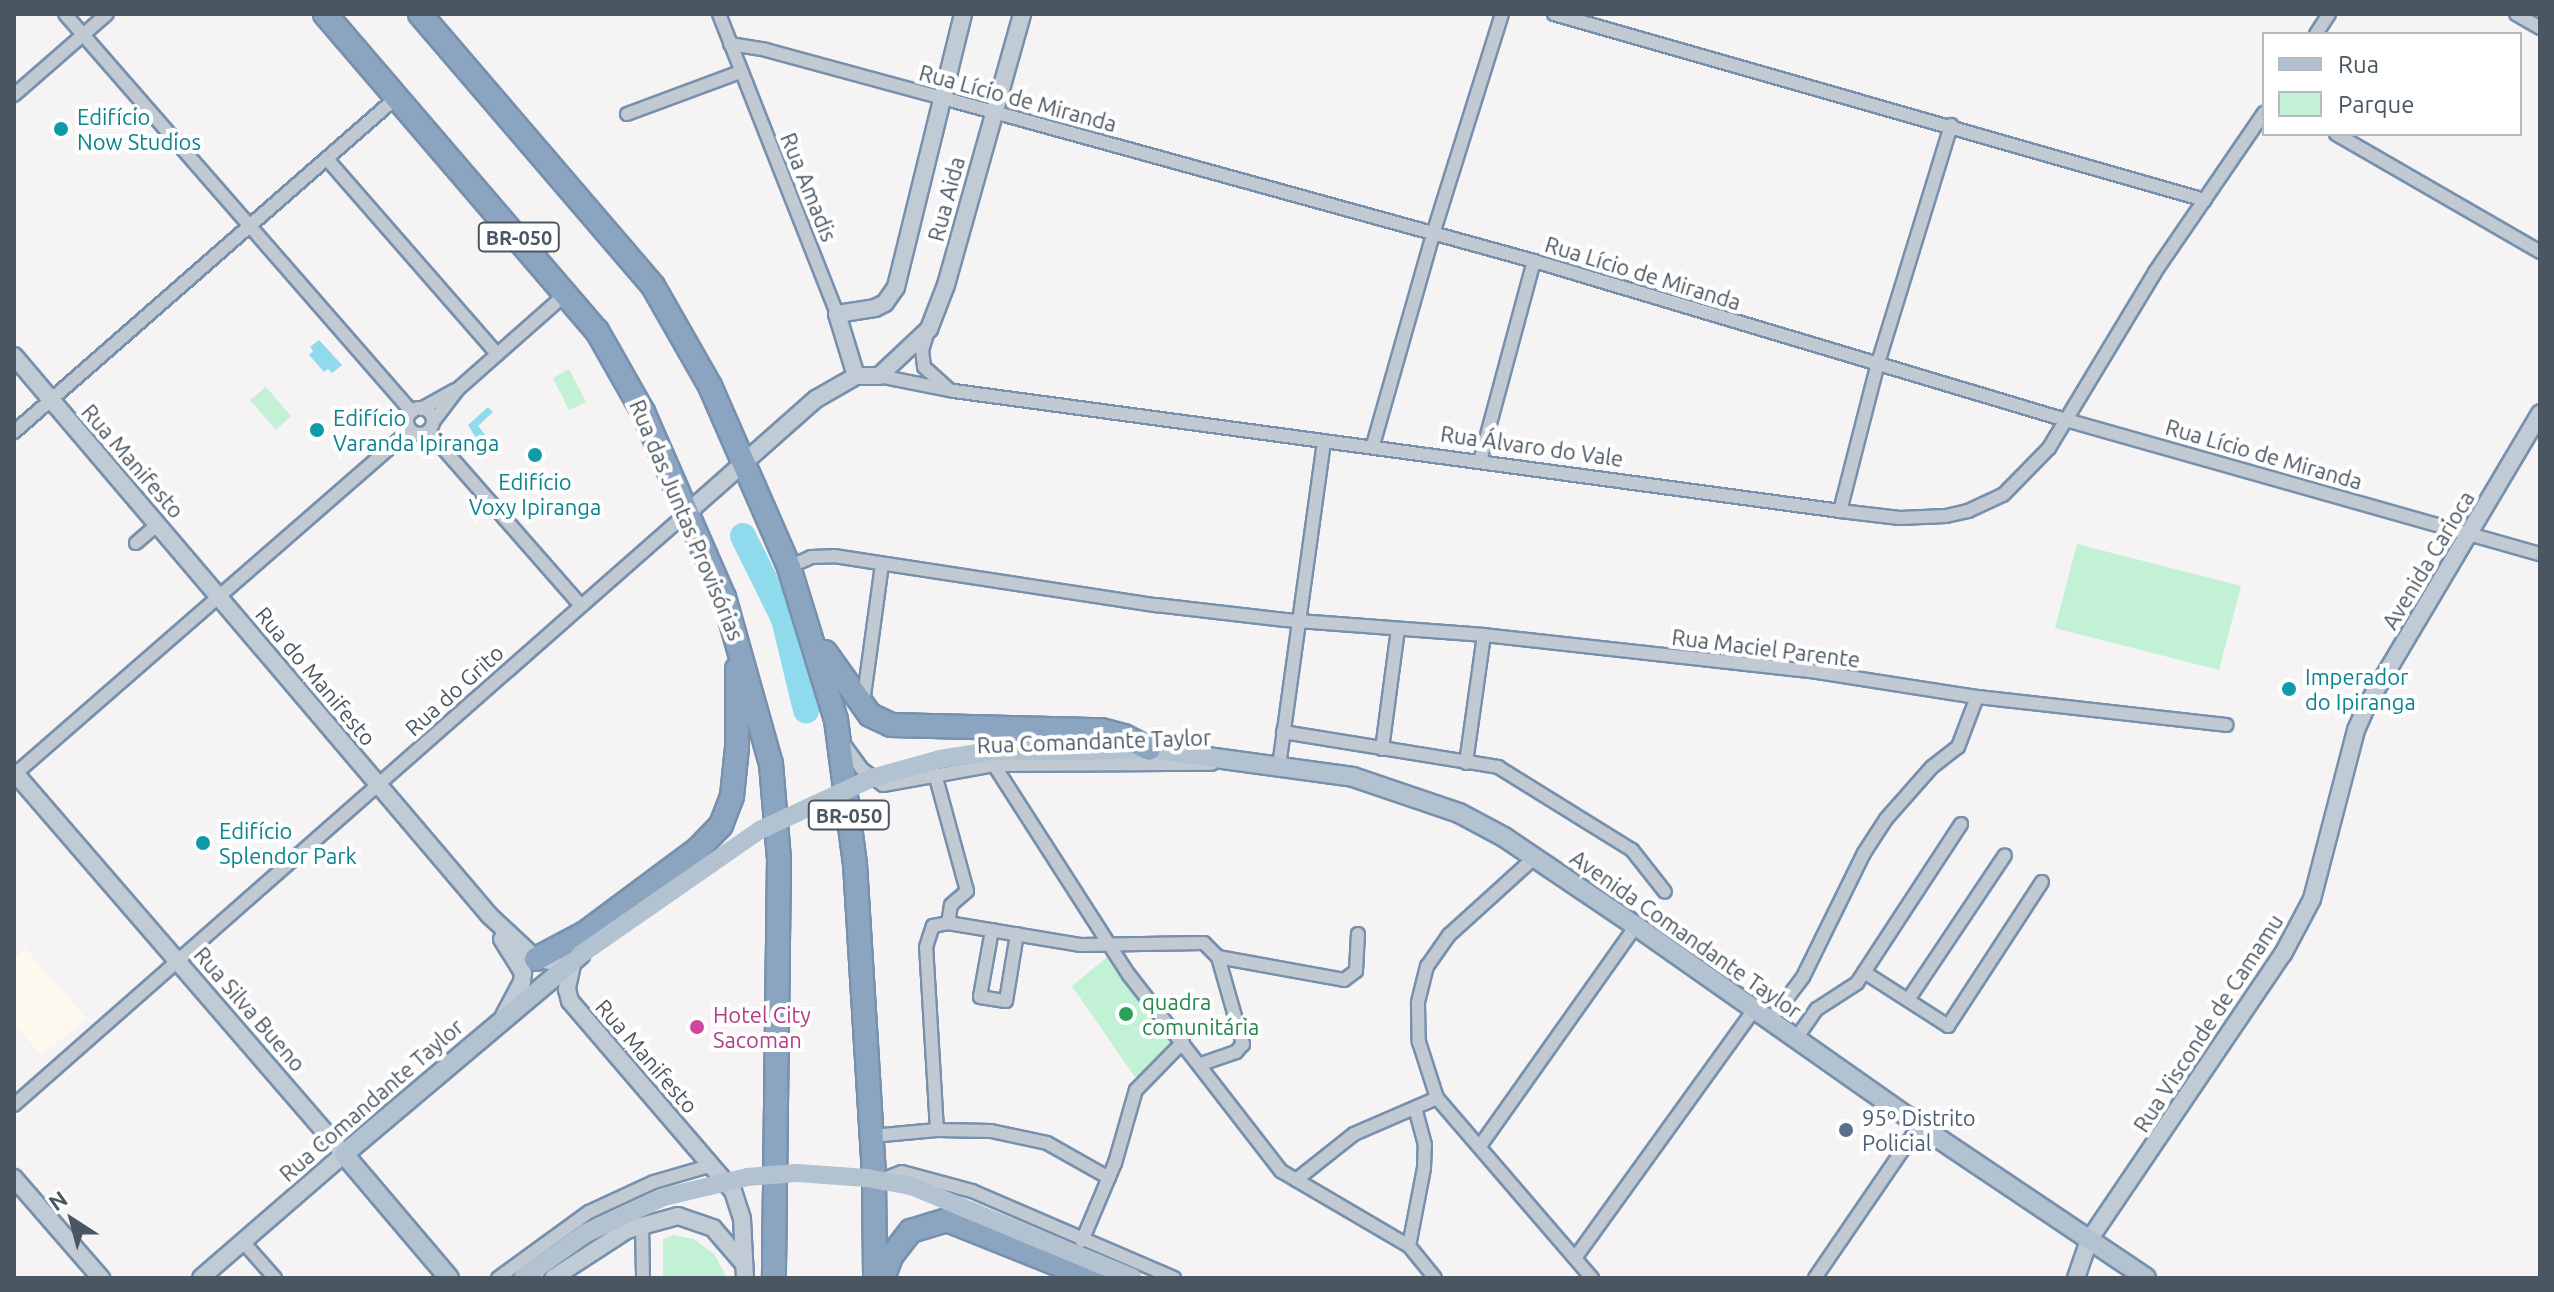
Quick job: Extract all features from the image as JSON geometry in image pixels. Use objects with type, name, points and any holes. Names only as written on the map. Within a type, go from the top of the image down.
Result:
[{"type":"highway","name":"Rua das Juntas Provisórias","points":[[325,14],[597,331],[627,378],[693,507],[737,636],[771,764],[779,859],[774,1278]]},
{"type":"highway","name":"BR-050","points":[[420,14],[653,286],[704,375],[789,567],[812,632],[839,737],[855,864],[872,1136],[875,1278]]},
{"type":"highway","points":[[812,632],[863,707],[880,721],[891,725],[1101,730],[1124,736],[1149,749]]},
{"type":"highway","points":[[536,959],[585,933],[698,849],[721,825],[732,796],[737,748],[737,636]]},
{"type":"highway","points":[[883,1278],[892,1255],[911,1231],[947,1220],[1092,1278]]},
{"type":"main road","name":"Rua Aida","points":[[837,314],[875,308],[885,303],[896,287],[963,14]]},
{"type":"main road","name":"Rua Aida","points":[[879,376],[929,329],[946,285],[992,112],[1022,14]]},
{"type":"main road","name":"Rua Amadis","points":[[837,314],[856,376]]},
{"type":"main road","name":"Rua Manifesto","points":[[14,356],[218,595]]},
{"type":"main road","name":"Rua do Grito","points":[[693,507],[816,399],[856,376]]},
{"type":"main road","name":"Rua Álvaro do Vale","points":[[856,376],[879,376]]},
{"type":"main road","name":"Avenida Carioca","points":[[2356,730],[2370,700],[2540,414]]},
{"type":"main road","name":"Rua do Manifesto","points":[[218,595],[380,785]]},
{"type":"main road","name":"Rua Visconde de Camamu","points":[[2076,1278],[2089,1240],[2275,967],[2302,919],[2318,879],[2356,730]]},
{"type":"main road","name":"Avenida Comandante Taylor","points":[[1090,751],[1149,749],[1353,777],[1459,813],[1534,858],[1636,926],[1919,1126],[2146,1278]]},
{"type":"main road","name":"Rua Comandante Taylor","points":[[201,1278],[504,1016],[576,958],[760,830],[872,778],[940,759],[990,751],[1090,751]]},
{"type":"main road","name":"Rua Silva Bueno","points":[[14,774],[449,1278]]},
{"type":"main road","points":[[380,785],[490,916],[536,959],[576,958]]},
{"type":"main road","points":[[490,916],[523,973],[504,1016]]},
{"type":"main road","name":"Rua Manifesto","points":[[576,958],[567,989],[570,1001],[733,1191],[740,1207],[745,1272]]},
{"type":"main road","points":[[523,1278],[586,1233],[664,1197],[718,1182],[797,1173],[867,1178],[911,1186],[1133,1278]]},
{"type":"main road","points":[[14,1178],[101,1278]]},
{"type":"main road","points":[[553,1278],[604,1242],[642,1224],[678,1216],[696,1219],[727,1240],[745,1272]]},
{"type":"street","points":[[65,14],[416,410],[430,413],[431,427],[581,606]]},
{"type":"street","points":[[14,95],[107,14]]},
{"type":"street","name":"Rua Amadis","points":[[719,14],[837,314]]},
{"type":"street","points":[[1373,445],[1433,234],[1502,14]]},
{"type":"street","points":[[1554,14],[2205,200]]},
{"type":"street","points":[[2317,32],[2329,14]]},
{"type":"street","points":[[2516,14],[2540,28]]},
{"type":"street","name":"Rua Lício de Miranda","points":[[730,44],[766,50],[1534,261],[2066,420],[2540,554]]},
{"type":"street","points":[[627,114],[740,72]]},
{"type":"street","points":[[14,432],[397,97]]},
{"type":"street","name":"Rua Álvaro do Vale","points":[[879,376],[954,391],[1373,445],[1840,511],[1900,518],[1946,516],[1988,504],[2003,495],[2033,466],[2066,420],[2155,272],[2262,116]]},
{"type":"street","points":[[1840,511],[1878,363],[1951,125]]},
{"type":"street","points":[[2339,136],[2540,252]]},
{"type":"street","points":[[327,159],[497,354]]},
{"type":"street","points":[[1480,461],[1534,261]]},
{"type":"street","points":[[458,389],[416,410],[407,421],[410,430],[416,434],[431,427],[458,389],[567,293]]},
{"type":"street","points":[[929,329],[922,345],[924,367],[929,375],[954,391]]},
{"type":"street","points":[[14,774],[410,430]]},
{"type":"street","points":[[1279,766],[1324,441]]},
{"type":"street","name":"Rua do Grito","points":[[14,1105],[693,507]]},
{"type":"street","points":[[136,543],[158,524]]},
{"type":"street","name":"Rua Maciel Parente","points":[[789,567],[822,555],[1156,605],[1300,621],[1484,635],[1817,672],[1977,697],[2226,725]]},
{"type":"street","points":[[863,707],[882,564]]},
{"type":"street","points":[[1382,749],[1398,629]]},
{"type":"street","points":[[1466,763],[1484,635]]},
{"type":"street","points":[[1769,1022],[1803,977],[1857,866],[1886,819],[1932,767],[1958,747],[1977,697]]},
{"type":"street","points":[[1283,732],[1498,767],[1632,850],[1665,892]]},
{"type":"street","name":"Rua Comandante Taylor","points":[[839,737],[862,769],[883,785],[994,765],[1207,765],[1229,760]]},
{"type":"street","points":[[994,765],[1107,943],[1281,1171],[1409,1246],[1435,1278]]},
{"type":"street","points":[[935,774],[967,891],[951,905],[948,923]]},
{"type":"street","points":[[1795,1040],[1817,1009],[1852,987],[1864,972],[1961,824]]},
{"type":"street","points":[[1908,1000],[2005,855]]},
{"type":"street","points":[[1534,858],[1449,935],[1427,966],[1418,1003],[1419,1042],[1437,1098],[1592,1278]]},
{"type":"street","points":[[1864,972],[1946,1027],[2042,882]]},
{"type":"street","points":[[937,1130],[926,947],[933,926],[948,923],[1081,945],[1204,943],[1215,953],[1344,980],[1356,971],[1358,934]]},
{"type":"street","points":[[1480,1146],[1636,926]]},
{"type":"street","points":[[992,930],[980,997],[1006,1001],[1017,934]]},
{"type":"street","points":[[1202,1064],[1236,1052],[1243,1044],[1215,953]]},
{"type":"street","points":[[1575,1258],[1753,1011]]},
{"type":"street","points":[[1082,1241],[1109,1178],[1136,1090],[1183,1042]]},
{"type":"street","points":[[1296,1180],[1354,1134],[1437,1098]]},
{"type":"street","points":[[1409,1246],[1424,1168],[1425,1145],[1415,1108]]},
{"type":"street","points":[[1815,1278],[1919,1126]]},
{"type":"street","points":[[872,1136],[937,1130],[991,1131],[1047,1143],[1109,1178]]},
{"type":"street","points":[[498,1278],[589,1212],[654,1182],[712,1165]]},
{"type":"street","points":[[874,1184],[894,1174],[912,1174],[972,1191],[1082,1241],[1174,1278]]},
{"type":"street","points":[[642,1224],[643,1278]]},
{"type":"street","points":[[244,1243],[275,1278]]},
{"type":"shaded area","points":[[25,948],[86,1018],[42,1056],[14,1024],[14,958]]},
{"type":"green space","points":[[569,369],[586,402],[569,410],[553,378]]},
{"type":"green space","points":[[266,387],[291,416],[276,430],[250,400]]},
{"type":"green space","points":[[2077,544],[2241,586],[2219,670],[2055,628]]},
{"type":"green space","name":"quadra comunitária","points":[[1112,953],[1182,1042],[1139,1083],[1072,986]]},
{"type":"green space","points":[[673,1235],[694,1239],[715,1255],[727,1278],[663,1278],[663,1239]]},
{"type":"water","points":[[319,340],[342,365],[332,373],[328,369],[324,372],[309,355],[313,351],[310,347]]},
{"type":"water","points":[[488,407],[493,412],[478,426],[487,437],[479,443],[468,425]]},
{"type":"waterway","points":[[743,536],[784,619],[806,710]]},
{"type":"place","name":"Edifício Now Studios","points":[[61,129]]},
{"type":"place","name":"Edifício Varanda Ipiranga","points":[[317,430]]},
{"type":"place","name":"Edifício Voxy Ipiranga","points":[[535,455]]},
{"type":"place","name":"Imperador do Ipiranga","points":[[2289,689]]},
{"type":"place","name":"Edifício Splendor Park","points":[[203,843]]},
{"type":"place","name":"quadra comunitária","points":[[1126,1014]]},
{"type":"place","name":"Hotel City Sacoman","points":[[697,1027]]},
{"type":"place","name":"95º Distrito Policial","points":[[1846,1130]]}]
